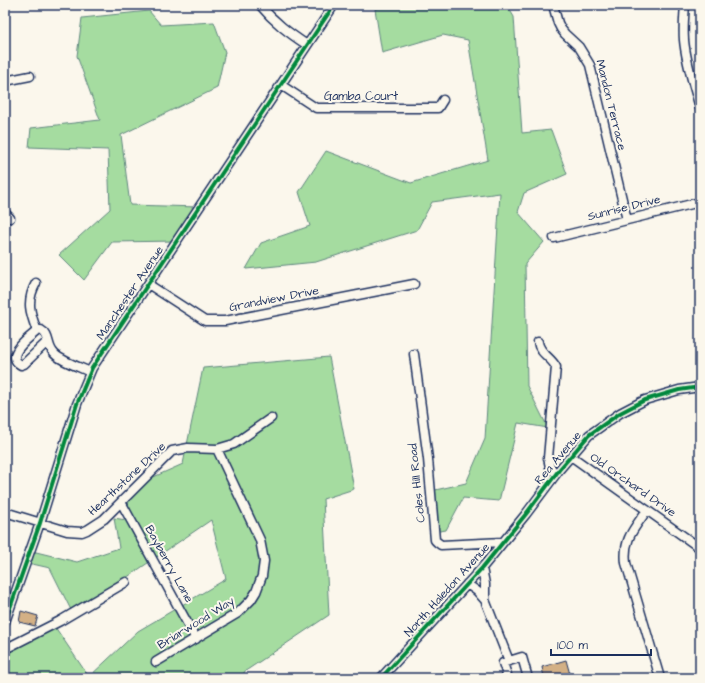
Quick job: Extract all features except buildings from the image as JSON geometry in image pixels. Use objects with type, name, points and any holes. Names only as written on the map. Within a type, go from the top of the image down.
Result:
[{"type":"street","points":[[260,5],[284,30],[307,45]]},
{"type":"street","name":"Manchester Avenue","points":[[5,622],[40,523],[77,404],[90,372],[334,5]]},
{"type":"street","name":"Mandon Terrace","points":[[553,5],[561,29],[580,47],[590,65],[627,220]]},
{"type":"street","points":[[685,5],[683,27],[684,40],[700,108]]},
{"type":"street","points":[[5,81],[30,76]]},
{"type":"street","name":"Gamba Court","points":[[281,85],[316,108],[438,108],[443,100]]},
{"type":"street","name":"Sunrise Drive","points":[[554,238],[700,202]]},
{"type":"street","points":[[36,283],[30,298],[30,306],[31,318],[37,331]]},
{"type":"street","name":"Grandview Drive","points":[[148,284],[194,315],[210,322],[226,321],[414,284]]},
{"type":"street","points":[[48,341],[24,364],[18,363],[15,357],[17,350],[37,331],[44,331],[46,334],[50,347],[56,355],[90,372]]},
{"type":"street","points":[[538,342],[538,347],[553,362],[556,370],[548,458],[551,469],[556,474]]},
{"type":"street","name":"Coles Hill Road","points":[[414,354],[428,459],[435,540],[441,545],[503,542]]},
{"type":"street","name":"Rea Avenue","points":[[526,514],[556,474],[589,436],[620,413],[657,395],[700,387]]},
{"type":"street","name":"Hearthstone Drive","points":[[5,512],[68,531],[82,532],[104,519],[172,451],[188,448],[217,449],[234,444],[271,418]]},
{"type":"street","name":"Briarwood Way","points":[[156,662],[238,613],[251,600],[256,592],[264,568],[263,551],[256,530],[217,449]]},
{"type":"street","name":"Old Orchard Drive","points":[[571,456],[700,548]]},
{"type":"street","name":"Bayberry Lane","points":[[120,502],[196,639]]},
{"type":"street","points":[[647,510],[631,533],[625,555],[626,563],[660,678]]},
{"type":"street","name":"North Haledon Avenue","points":[[381,678],[482,568],[526,514]]},
{"type":"street","points":[[482,568],[485,584],[485,600]]},
{"type":"street","points":[[5,649],[60,621],[126,582]]},
{"type":"street","points":[[467,584],[477,591],[485,600],[509,661]]},
{"type":"street","points":[[508,678],[503,663],[522,657],[528,678]]},
{"type":"green space","points":[[389,5],[507,5],[514,17],[522,133],[551,130],[567,174],[524,193],[518,212],[544,242],[525,264],[527,386],[548,428],[518,423],[499,501],[463,498],[446,530],[434,532],[431,491],[466,483],[485,439],[500,193],[432,202],[417,230],[316,262],[246,269],[261,243],[310,226],[299,192],[326,151],[411,183],[488,160],[468,40],[443,35],[382,53],[375,9]]},
{"type":"green space","points":[[149,11],[161,25],[214,22],[225,52],[217,88],[121,135],[130,205],[199,207],[177,241],[112,242],[84,280],[59,255],[110,209],[108,150],[29,147],[31,128],[100,120],[77,56],[82,18]]},
{"type":"green space","points":[[329,357],[354,489],[323,499],[329,615],[244,672],[245,678],[5,678],[5,646],[53,624],[89,677],[138,631],[226,579],[211,520],[73,614],[50,568],[28,563],[32,551],[77,562],[119,548],[114,518],[126,520],[131,487],[183,464],[203,368]]},
{"type":"cycle path","points":[[5,622],[40,523],[77,404],[92,368],[334,5]]},
{"type":"cycle path","points":[[381,678],[482,568],[526,514],[559,470],[589,435],[620,413],[645,400],[679,390],[700,387]]}]
